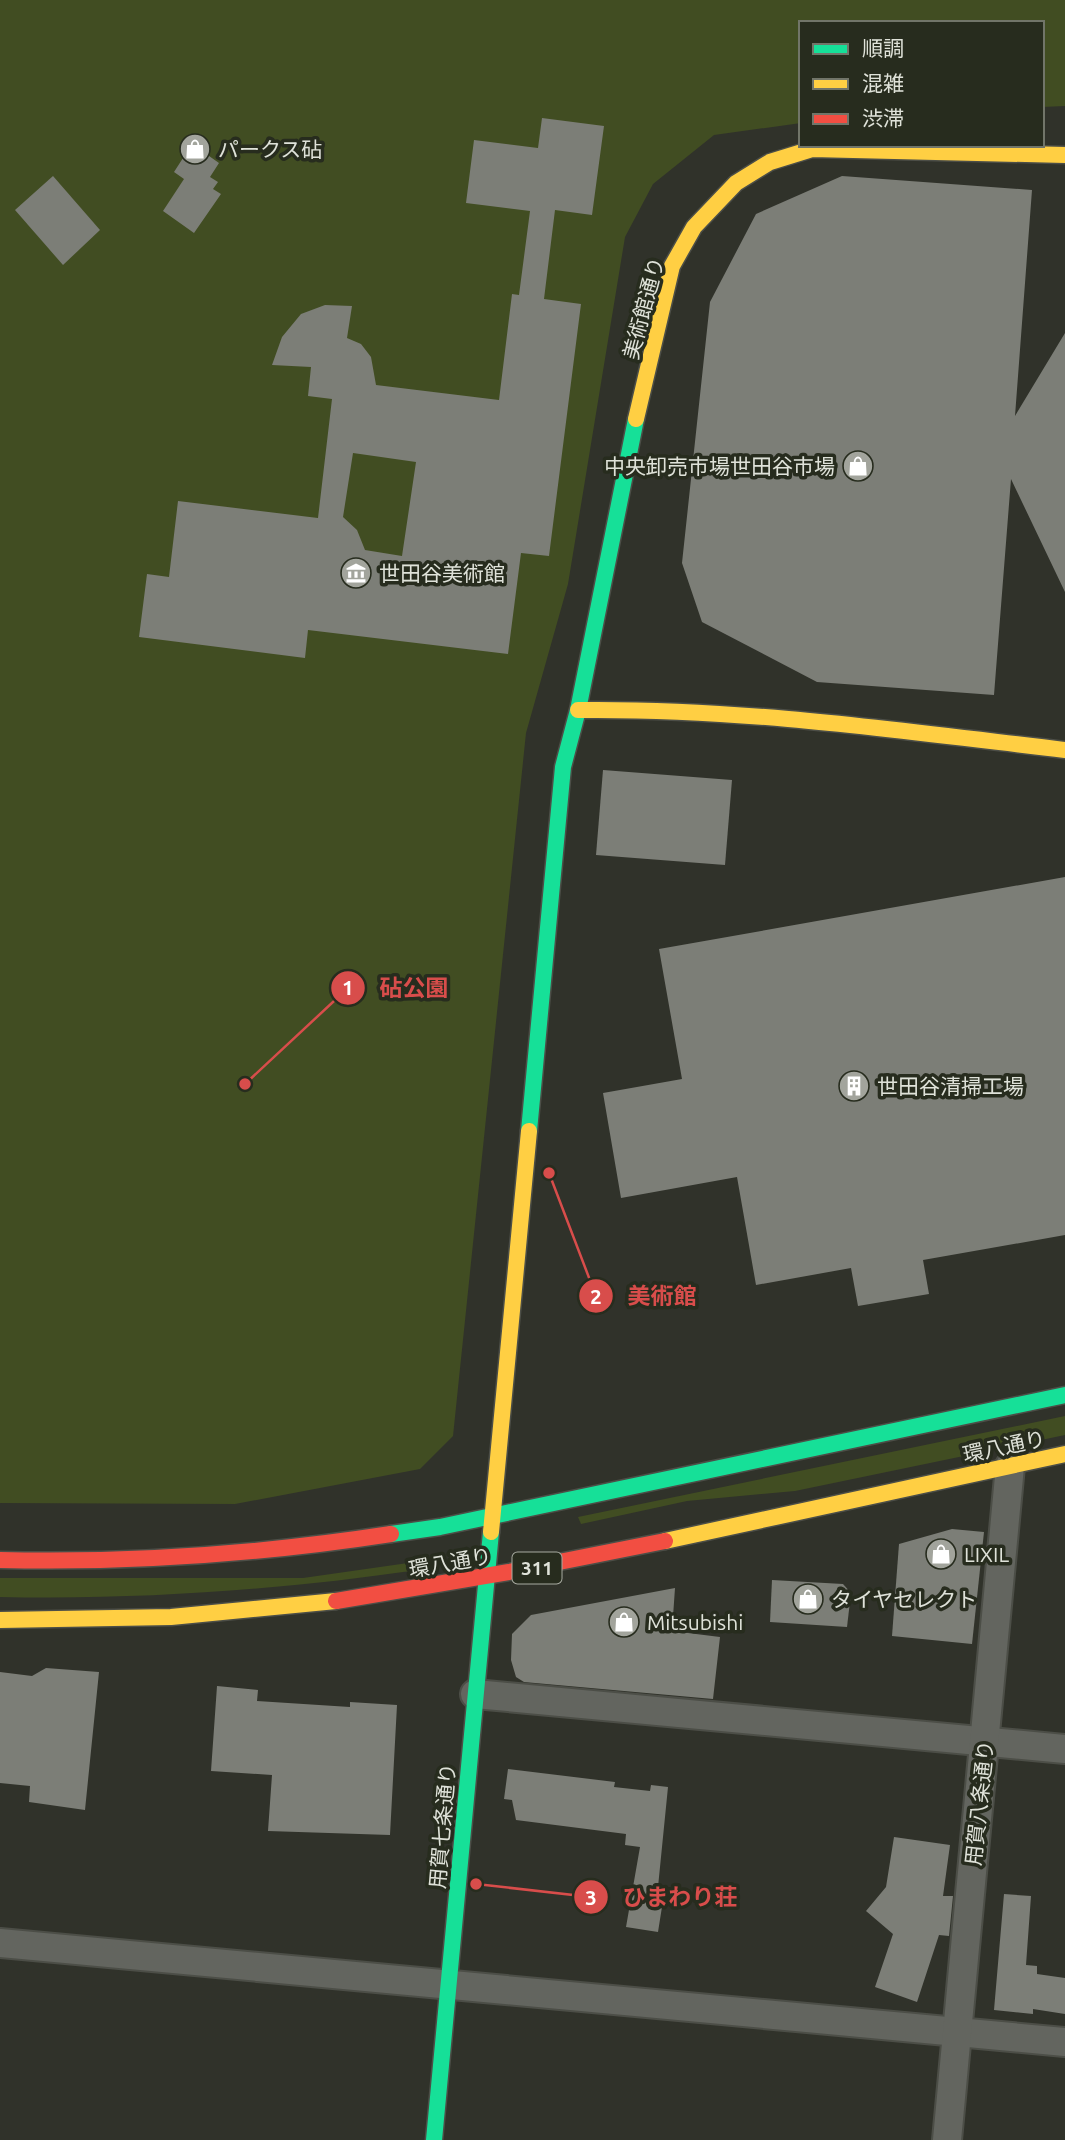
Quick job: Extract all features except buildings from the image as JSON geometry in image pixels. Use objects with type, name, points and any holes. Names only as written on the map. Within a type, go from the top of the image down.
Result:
[{"type":"street","name":"美術館通り","points":[[492,1516],[561,780],[578,710],[640,399],[672,266],[694,227],[736,183],[771,162],[811,149],[872,148],[1065,155]]},
{"type":"street","points":[[578,710],[670,709],[781,716],[1065,750]]},
{"type":"street","name":"環八通り","points":[[0,1560],[115,1560],[252,1552],[355,1541],[492,1516],[1065,1395]]},
{"type":"street","name":"環八通り","points":[[0,1620],[175,1619],[297,1607],[486,1578],[1065,1454]]},
{"type":"street","name":"用賀八条通り","points":[[947,2140],[1010,1466]]},
{"type":"street","name":"用賀七条通り","points":[[434,2140],[492,1516]]},
{"type":"street","points":[[475,1694],[1065,1749]]},
{"type":"street","points":[[0,1943],[1065,2042]]},
{"type":"green space","points":[[0,0],[1065,0],[1065,106],[1044,107],[1044,21],[799,21],[799,123],[714,135],[653,184],[625,237],[568,584],[526,733],[453,1436],[420,1469],[235,1504],[0,1503]]},
{"type":"green space","points":[[1065,1416],[1065,1435],[795,1491],[687,1501],[581,1524],[578,1517]]},
{"type":"green space","points":[[415,1562],[418,1570],[262,1588],[105,1597],[0,1597],[0,1578],[303,1578]]},
{"type":"traffic: fast","points":[[529,1131],[563,767],[578,710],[636,419]]},
{"type":"traffic: fast","points":[[391,1534],[440,1527],[1065,1395]]},
{"type":"traffic: fast","points":[[434,2140],[491,1532]]},
{"type":"traffic: slow","points":[[636,419],[672,266],[694,227],[736,183],[770,162],[812,149],[1065,155]]},
{"type":"traffic: slow","points":[[578,710],[639,710],[761,717],[883,728],[1065,750]]},
{"type":"traffic: slow","points":[[491,1532],[529,1131]]},
{"type":"traffic: slow","points":[[665,1541],[1065,1454]]},
{"type":"traffic: slow","points":[[0,1620],[171,1617],[336,1601]]},
{"type":"traffic: jam","points":[[0,1560],[196,1556],[391,1534]]},
{"type":"traffic: jam","points":[[336,1601],[509,1572],[665,1541]]},
{"type":"place","name":"パークス砧","points":[[195,149]]},
{"type":"place","name":"中央卸売市場世田谷市場","points":[[858,466]]},
{"type":"place","name":"世田谷美術館","points":[[356,573]]},
{"type":"place","name":"砧公園","points":[[245,1084]]},
{"type":"place","name":"世田谷清掃工場","points":[[854,1086]]},
{"type":"place","name":"美術館","points":[[549,1173]]},
{"type":"place","name":"LIXIL","points":[[941,1554]]},
{"type":"place","name":"タイヤセレクト","points":[[808,1599]]},
{"type":"place","name":"Mitsubishi","points":[[624,1622]]},
{"type":"place","name":"ひまわり荘","points":[[476,1884]]}]
